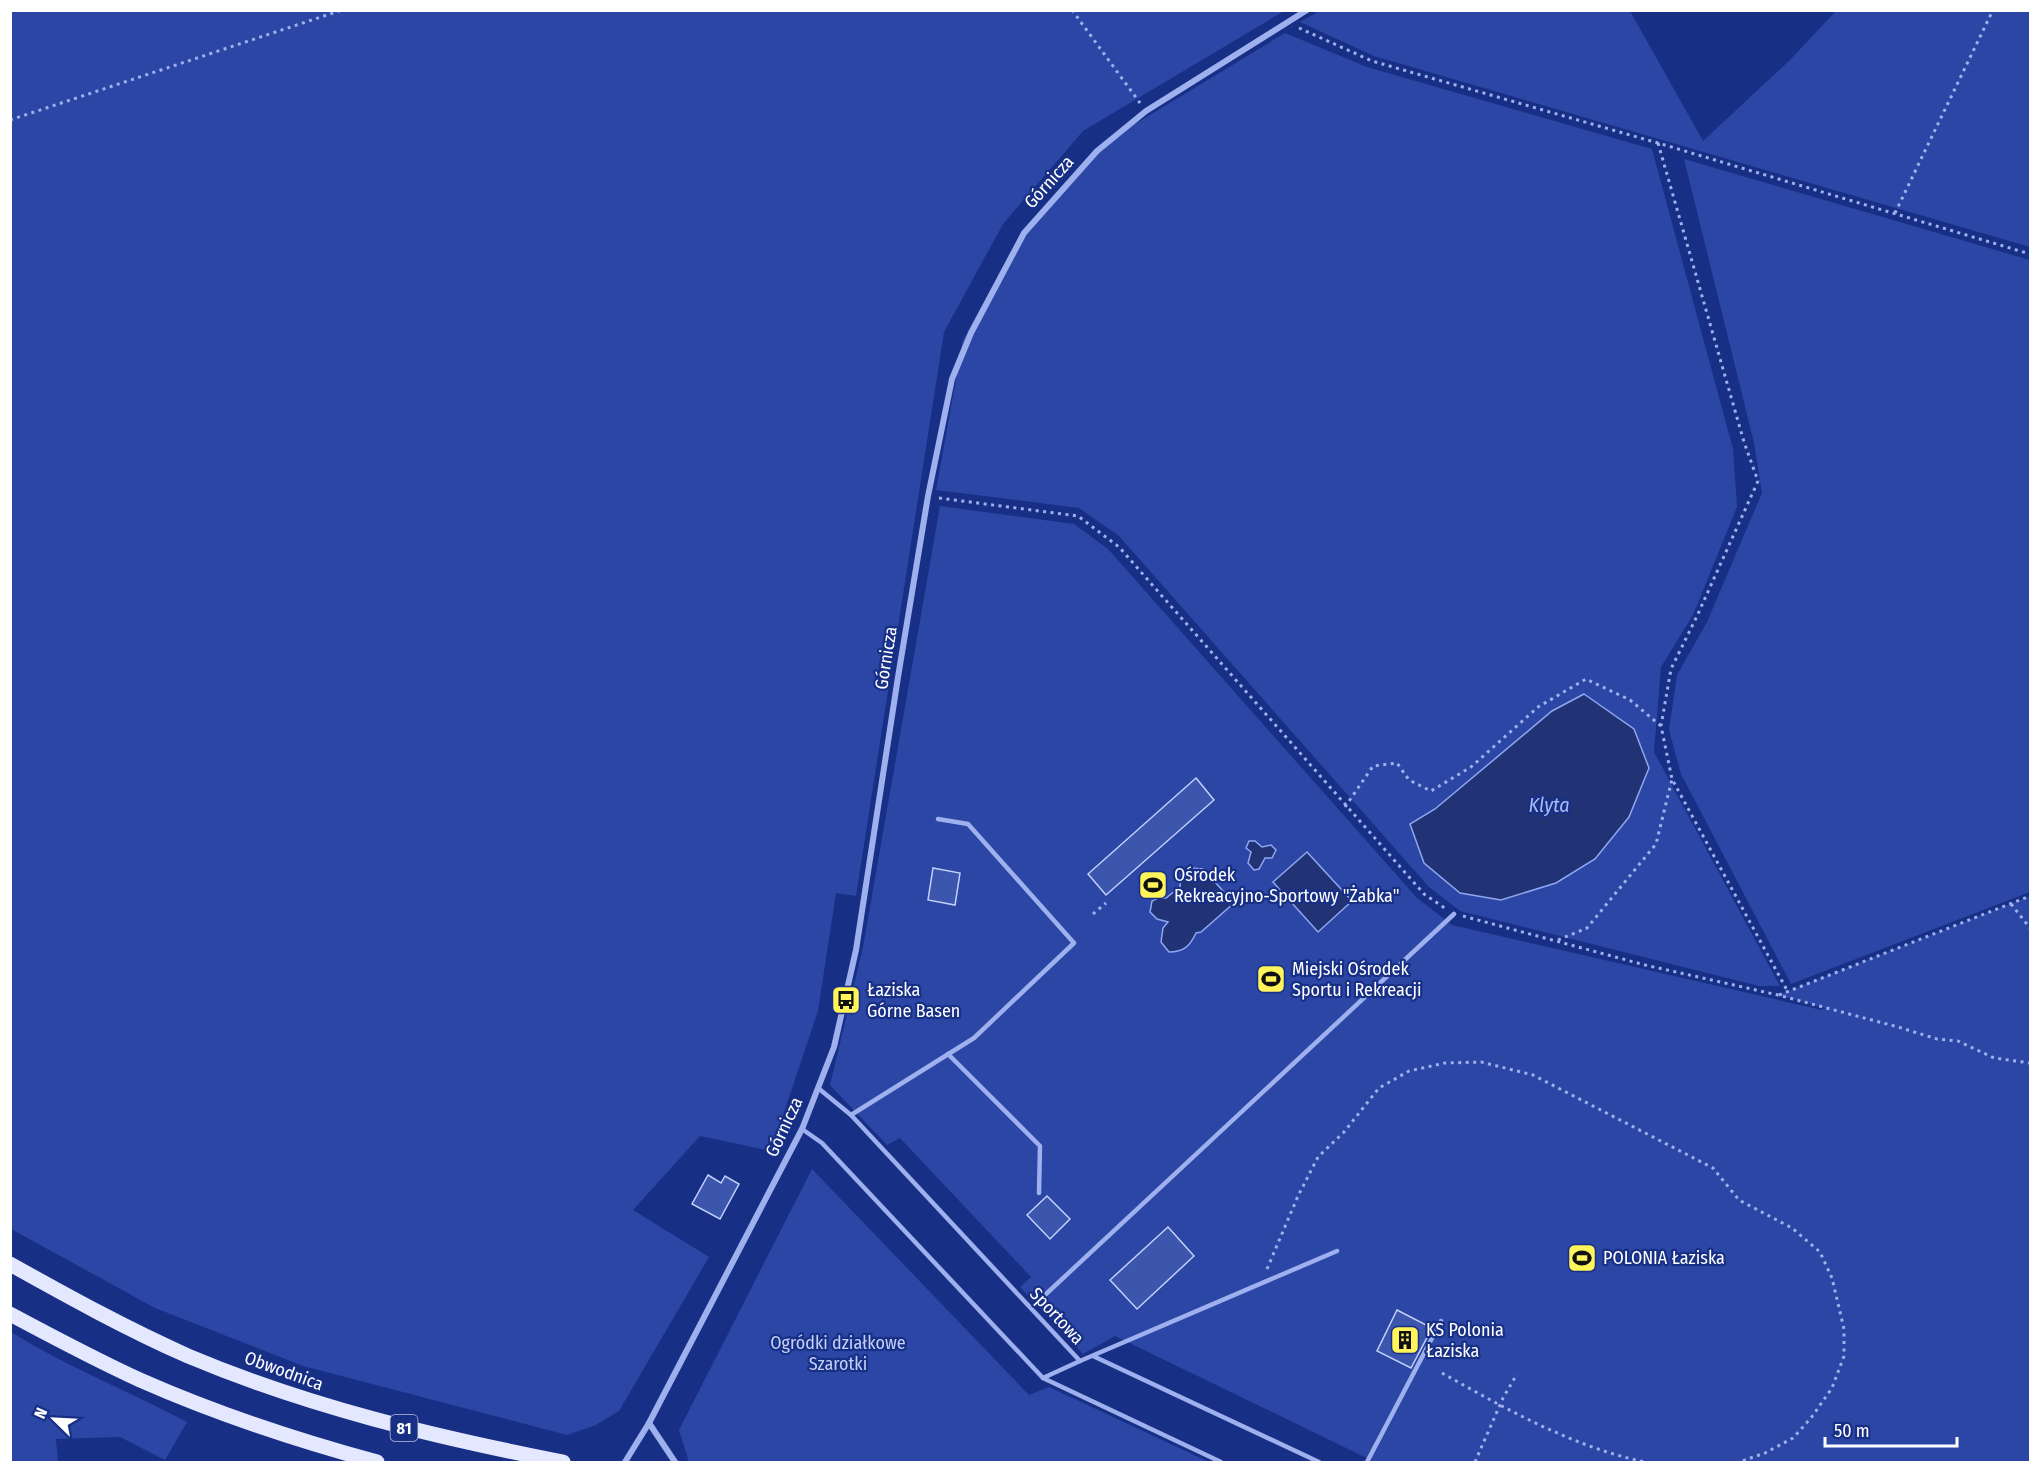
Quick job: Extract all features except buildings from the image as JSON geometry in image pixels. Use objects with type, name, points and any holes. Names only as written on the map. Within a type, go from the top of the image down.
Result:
[{"type":"main road","name":"Obwodnica","points":[[10,1264],[131,1330],[189,1356],[323,1406],[397,1426],[563,1462]]},
{"type":"main road","name":"81","points":[[10,1314],[72,1347],[162,1389],[258,1427],[377,1462]]},
{"type":"street","name":"Górnicza","points":[[625,1462],[649,1423],[802,1129],[834,1047],[856,950],[928,496],[952,379],[971,333],[1024,233],[1097,151],[1146,111],[1307,10]]},
{"type":"street","points":[[649,1423],[675,1462]]},
{"type":"lane","points":[[851,1115],[974,1038],[1074,943],[968,824],[938,819]]},
{"type":"lane","points":[[1031,1308],[1454,914]]},
{"type":"lane","points":[[948,1054],[1040,1146],[1039,1193]]},
{"type":"lane","name":"Sportowa","points":[[818,1089],[851,1115],[1080,1361],[1043,1378]]},
{"type":"lane","points":[[802,1129],[822,1143],[1043,1378],[1221,1462]]},
{"type":"lane","points":[[1080,1361],[1337,1251]]},
{"type":"lane","points":[[1367,1462],[1441,1321]]},
{"type":"lane","points":[[1093,1356],[1319,1462]]},
{"type":"path","points":[[10,120],[342,10]]},
{"type":"path","points":[[1072,10],[1146,111]]},
{"type":"path","points":[[1894,213],[1993,10]]},
{"type":"path","points":[[1286,22],[1372,61],[2031,254]]},
{"type":"path","points":[[1658,143],[1744,442],[1758,482],[1671,669],[1660,726],[1672,778],[1788,992]]},
{"type":"path","points":[[928,496],[1078,516],[1119,547],[1345,807],[1424,894],[1454,914],[1645,965],[1778,995],[1898,1027],[1937,1040],[1958,1041],[1994,1058],[2031,1064]]},
{"type":"path","points":[[1345,807],[1373,766],[1397,763],[1409,780],[1431,791],[1471,767],[1538,707],[1586,679],[1630,700],[1660,726]]},
{"type":"path","points":[[1556,940],[1587,928],[1656,844],[1672,778]]},
{"type":"path","points":[[1778,995],[2031,896]]},
{"type":"path","points":[[1093,914],[1106,903]]},
{"type":"path","points":[[2011,904],[2031,928]]},
{"type":"path","points":[[1261,1284],[1298,1196],[1318,1157],[1344,1132],[1379,1088],[1409,1071],[1445,1063],[1481,1062],[1533,1075],[1713,1168],[1739,1200],[1792,1228],[1820,1252],[1833,1278],[1844,1329],[1844,1356],[1832,1388],[1811,1418],[1793,1438],[1766,1453],[1739,1462]]},
{"type":"path","points":[[1442,1373],[1500,1405],[1559,1433],[1602,1450],[1645,1462]]},
{"type":"path","points":[[1475,1462],[1500,1405],[1517,1374]]},
{"type":"green space","points":[[1321,10],[1630,11],[1703,141],[1789,61],[1836,11],[2030,11],[2030,247],[1374,56],[1300,22]]},
{"type":"green space","points":[[10,11],[1284,11],[1083,131],[1003,224],[944,332],[856,896],[836,893],[818,1011],[771,1151],[700,1136],[633,1210],[709,1257],[619,1411],[596,1425],[567,1435],[303,1366],[155,1308],[11,1229]]},
{"type":"green space","points":[[1285,33],[1367,67],[1652,149],[1733,449],[1737,507],[1693,615],[1661,667],[1654,752],[1780,986],[1759,986],[1460,911],[1429,887],[1119,536],[1079,508],[936,490],[963,340],[1020,236],[1097,147]]},
{"type":"green space","points":[[1684,159],[2030,260],[2030,892],[1791,984],[1681,774],[1669,730],[1677,675],[1707,622],[1762,493],[1754,443]]},
{"type":"green space","name":"Miejski Ośrodek Sportu i Rekreacji","points":[[940,506],[1074,524],[1108,549],[1417,898],[1452,925],[1822,1010],[1825,1008],[1778,995],[2030,896],[2030,1462],[1375,1462],[1115,1336],[1083,1354],[1020,1287],[1031,1277],[900,1138],[887,1145],[830,1085],[863,947]]},
{"type":"green space","name":"Ogródki działkowe Szarotki","points":[[812,1169],[1029,1395],[1049,1387],[1209,1462],[689,1462],[679,1430]]},
{"type":"green space","points":[[11,1332],[32,1345],[187,1422],[165,1460],[120,1437],[56,1439],[58,1462],[11,1462]]},
{"type":"water","name":"Klyta","points":[[1584,694],[1634,729],[1649,768],[1629,817],[1595,859],[1556,883],[1501,900],[1460,893],[1424,863],[1410,824],[1435,809],[1552,711]]},
{"type":"water","points":[[1249,841],[1255,841],[1262,847],[1271,845],[1276,850],[1272,858],[1265,858],[1259,869],[1254,870],[1248,863],[1251,852],[1246,848]]},
{"type":"water","points":[[1307,852],[1352,901],[1318,932],[1273,882]]},
{"type":"water","points":[[1191,868],[1203,869],[1234,903],[1201,932],[1196,933],[1186,947],[1179,951],[1169,952],[1161,942],[1163,928],[1168,922],[1157,919],[1150,912],[1152,901],[1166,898],[1180,887],[1181,875]]},
{"type":"place","name":"Ośrodek Rekreacyjno-Sportowy \"Żabka\"","points":[[1153,885]]},
{"type":"place","name":"Miejski Ośrodek Sportu i Rekreacji","points":[[1271,979]]},
{"type":"place","name":"Łaziska Górne Basen","points":[[846,1000]]},
{"type":"place","name":"POLONIA Łaziska","points":[[1582,1258]]},
{"type":"place","name":"KS Polonia Łaziska","points":[[1405,1340]]}]
